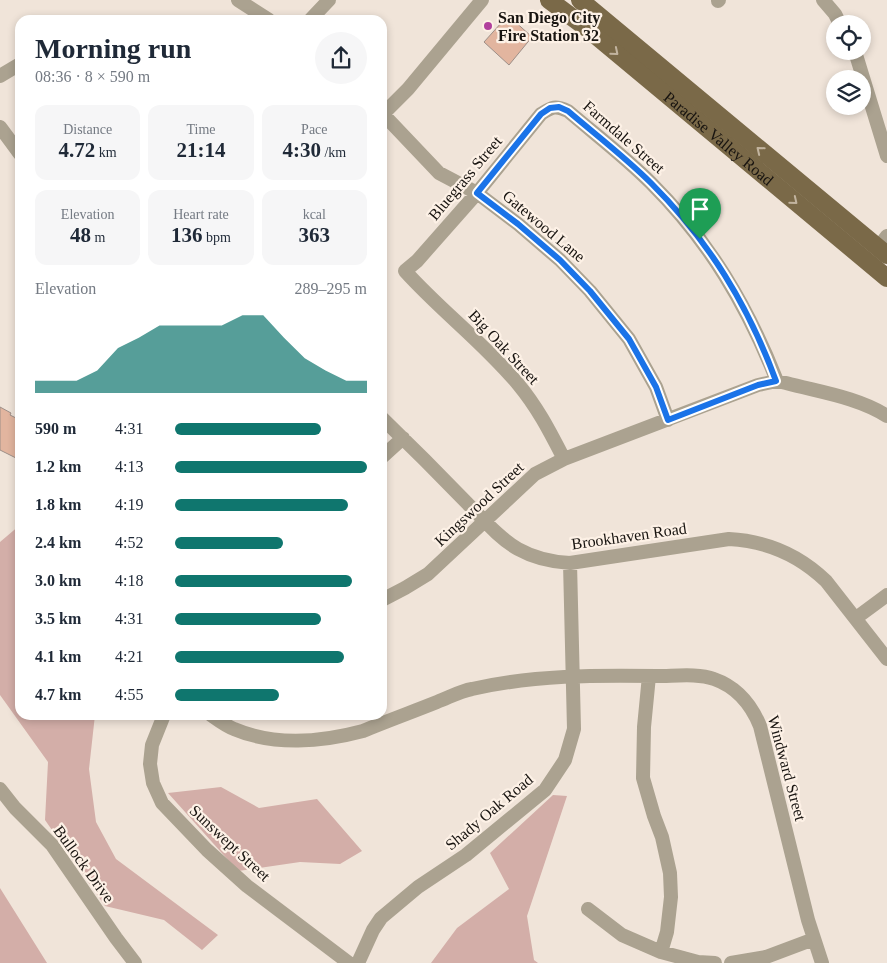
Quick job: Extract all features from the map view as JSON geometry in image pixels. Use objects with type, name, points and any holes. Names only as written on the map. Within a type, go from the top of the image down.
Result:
[{"type":"main road","name":"Paradise Valley Road","points":[[549,0],[588,29],[887,278]]},
{"type":"main road","name":"Paradise Valley Road","points":[[580,0],[884,246]]},
{"type":"street","points":[[238,0],[260,15]]},
{"type":"street","points":[[315,15],[329,0]]},
{"type":"street","points":[[387,110],[408,89],[482,0]]},
{"type":"street","points":[[823,0],[836,15]]},
{"type":"street","points":[[858,60],[887,156]]},
{"type":"street","points":[[0,76],[15,67]]},
{"type":"street","name":"Farmdale Street","points":[[550,108],[559,107],[568,111],[631,164],[684,219],[714,259],[741,302],[766,352],[776,381]]},
{"type":"street","name":"Bluegrass Street","points":[[405,271],[417,261],[477,193],[541,114],[550,108]]},
{"type":"street","name":"Gatewood Lane","points":[[387,118],[439,173],[477,193],[518,224],[555,256],[590,291],[629,339],[656,387],[668,420]]},
{"type":"street","points":[[0,127],[15,147]]},
{"type":"street","name":"Big Oak Street","points":[[405,271],[519,385],[544,419],[564,459]]},
{"type":"street","name":"Kingswood Street","points":[[387,597],[428,574],[486,522],[535,474],[564,459],[758,385],[776,381],[851,400],[875,408],[887,416]]},
{"type":"street","name":"Brookhaven Road","points":[[387,423],[486,522],[510,544],[520,550],[538,558],[570,562],[729,539],[752,541],[786,552],[807,564],[826,581],[887,659]]},
{"type":"street","points":[[387,452],[403,438]]},
{"type":"street","name":"Shady Oak Road","points":[[358,963],[373,930],[381,918],[418,887],[466,855],[544,790],[565,760],[574,729],[570,562]]},
{"type":"street","points":[[856,618],[887,595]]},
{"type":"street","points":[[649,676],[644,727],[643,778],[662,837],[670,873],[671,897],[667,932],[661,952]]},
{"type":"street","name":"Windward Street","points":[[219,720],[233,729],[248,734],[281,740],[314,740],[363,731],[471,689],[526,680],[553,677],[704,676],[713,678],[730,686],[742,696],[750,705],[760,726],[814,939],[822,963]]},
{"type":"street","name":"Sunswept Street","points":[[162,720],[152,745],[150,764],[153,783],[162,803],[207,850],[247,886],[349,963]]},
{"type":"street","name":"Bullock Drive","points":[[0,789],[52,845],[135,963]]},
{"type":"street","points":[[588,910],[622,935],[661,952],[698,962],[715,963]]},
{"type":"street","points":[[731,963],[766,957],[814,939]]},
{"type":"shaded area","points":[[15,529],[15,716],[0,695],[0,542]]},
{"type":"shaded area","points":[[18,720],[94,720],[89,769],[96,822],[116,859],[218,935],[202,950],[164,920],[105,906],[45,820],[48,762]]},
{"type":"shaded area","points":[[221,787],[259,808],[317,799],[362,851],[340,864],[300,862],[238,871],[168,793]]},
{"type":"shaded area","points":[[553,795],[567,796],[527,916],[534,960],[538,963],[431,963],[457,928],[509,889],[490,853]]},
{"type":"shaded area","points":[[0,888],[47,963],[0,963]]},
{"type":"building","points":[[511,18],[532,37],[509,65],[484,42],[502,22],[505,24]]},
{"type":"building","points":[[0,407],[15,418],[15,458],[0,450]]},
{"type":"place","name":"San Diego City Fire Station 32","points":[[488,26]]},
{"type":"route","points":[[559,107],[568,111],[631,164],[668,201],[700,239],[728,280],[753,324],[766,352],[776,381],[758,385],[668,420],[656,387],[629,339],[590,291],[560,260],[518,224],[477,193],[541,114],[550,108],[559,107]]}]
